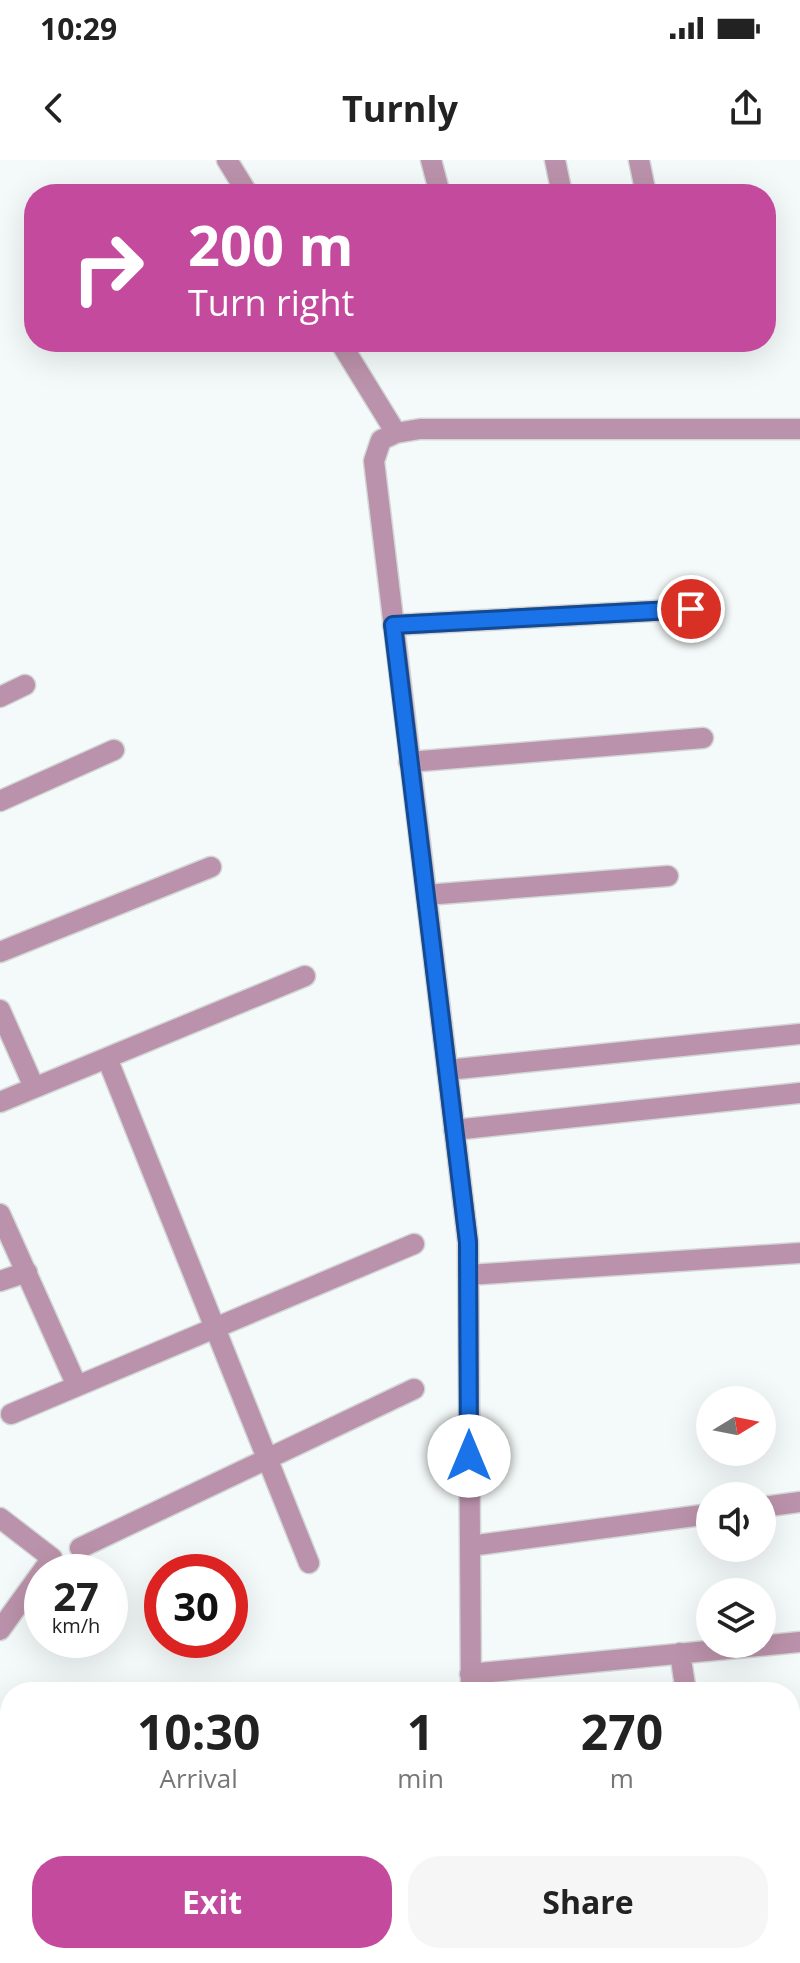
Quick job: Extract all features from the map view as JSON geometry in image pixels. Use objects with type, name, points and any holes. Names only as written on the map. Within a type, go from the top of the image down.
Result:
[{"type":"street","points":[[227,160],[242,184]]},
{"type":"street","points":[[431,160],[437,184]]},
{"type":"street","points":[[555,160],[560,184]]},
{"type":"street","points":[[639,160],[644,184]]},
{"type":"street","points":[[346,352],[396,433]]},
{"type":"street","points":[[470,1682],[468,1242],[374,461],[381,440],[396,433],[420,429],[800,429]]},
{"type":"street","points":[[393,625],[691,609]]},
{"type":"street","points":[[0,697],[25,685]]},
{"type":"street","points":[[409,762],[703,738]]},
{"type":"street","points":[[0,801],[114,750]]},
{"type":"street","points":[[0,952],[211,867]]},
{"type":"street","points":[[426,895],[668,876]]},
{"type":"street","points":[[0,1102],[305,976]]},
{"type":"street","points":[[0,1010],[34,1087]]},
{"type":"street","points":[[447,1070],[800,1034]]},
{"type":"street","points":[[107,1058],[309,1563]]},
{"type":"street","points":[[454,1130],[800,1093]]},
{"type":"street","points":[[0,1214],[77,1386]]},
{"type":"street","points":[[11,1414],[414,1244]]},
{"type":"street","points":[[468,1275],[800,1253]]},
{"type":"street","points":[[0,1281],[27,1272]]},
{"type":"street","points":[[80,1548],[414,1389]]},
{"type":"street","points":[[776,1505],[800,1502]]},
{"type":"street","points":[[470,1546],[696,1516]]},
{"type":"street","points":[[0,1518],[52,1558],[0,1630]]},
{"type":"street","points":[[477,1682],[680,1653],[800,1642]]},
{"type":"street","points":[[680,1653],[684,1682]]},
{"type":"route","points":[[469,1456],[468,1242],[393,625],[691,609]]}]
